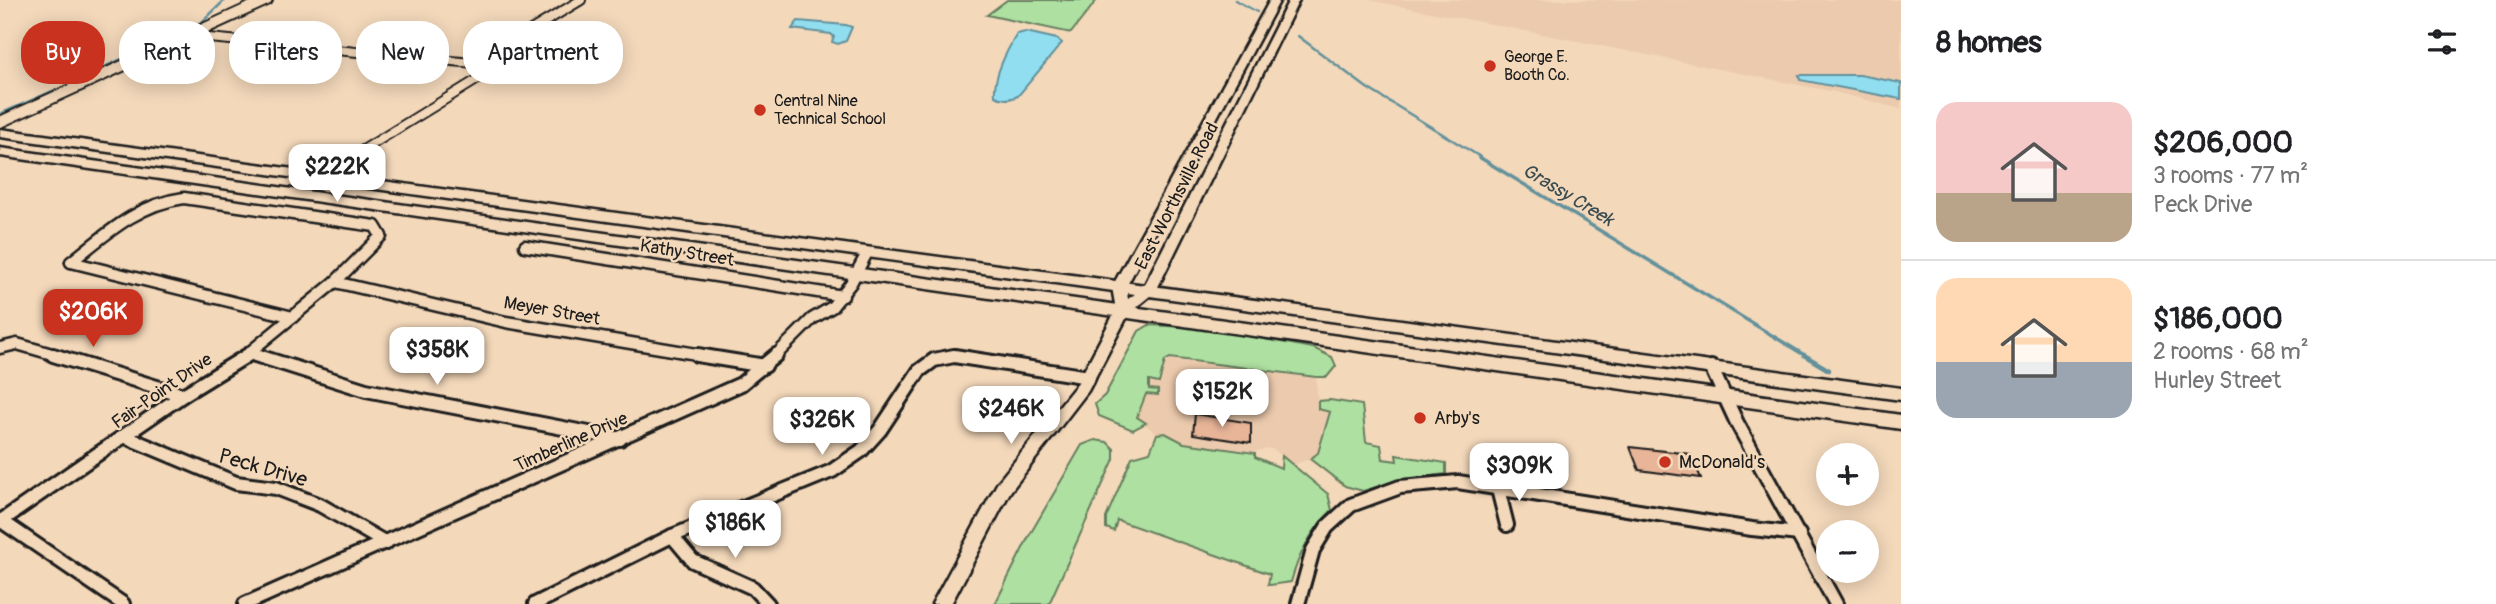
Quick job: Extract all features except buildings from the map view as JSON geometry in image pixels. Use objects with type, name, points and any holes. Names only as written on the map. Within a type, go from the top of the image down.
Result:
[{"type":"main road","name":"East Worthsville Road","points":[[1119,287],[1275,0]]},
{"type":"main road","name":"East Worthsville Road","points":[[1124,310],[1149,291],[1294,0]]},
{"type":"main road","points":[[0,133],[1901,394]]},
{"type":"main road","points":[[0,152],[1901,422]]},
{"type":"main road","points":[[942,604],[1004,487],[1068,408],[1089,377],[1124,310],[1119,287]]},
{"type":"street","points":[[215,24],[267,0]]},
{"type":"street","points":[[546,21],[581,0]]},
{"type":"street","points":[[215,38],[463,61]]},
{"type":"street","points":[[0,122],[119,68]]},
{"type":"street","points":[[320,177],[470,84]]},
{"type":"street","points":[[293,317],[71,262],[150,204],[166,198],[184,198],[375,226],[381,236],[335,282]]},
{"type":"street","name":"Kathy Street","points":[[525,246],[843,296]]},
{"type":"street","name":"Timberline Drive","points":[[245,604],[741,384],[765,366],[804,326],[843,296],[867,253]]},
{"type":"street","name":"Fair-Point Drive","points":[[1,520],[126,437],[183,395],[250,353],[335,282]]},
{"type":"street","name":"Meyer Street","points":[[335,282],[506,322],[765,366]]},
{"type":"street","points":[[0,348],[17,344],[29,347],[183,395]]},
{"type":"street","points":[[250,353],[366,390],[620,439]]},
{"type":"street","points":[[535,604],[672,536],[831,471],[851,458],[880,430],[919,371],[934,360],[954,356],[1089,377]]},
{"type":"street","points":[[1711,367],[1724,398],[1836,604]]},
{"type":"street","name":"Peck Drive","points":[[126,437],[236,483],[276,488],[320,505],[386,543]]},
{"type":"street","points":[[1298,604],[1313,550],[1327,527],[1351,505],[1400,487],[1458,482],[1752,529],[1799,534]]},
{"type":"street","points":[[1498,489],[1507,525]]},
{"type":"street","points":[[1,520],[123,604]]},
{"type":"street","points":[[672,536],[694,562],[742,582],[763,595],[768,604]]},
{"type":"shaded area","points":[[1369,0],[1901,0],[1901,109],[1835,92]]},
{"type":"shaded area","points":[[1171,358],[1316,377],[1318,409],[1330,411],[1318,453],[1292,465],[1275,450],[1267,448],[1248,454],[1184,443],[1165,433],[1157,434],[1136,417],[1149,381]]},
{"type":"green space","points":[[1007,0],[1097,0],[1071,33],[987,15]]},
{"type":"green space","points":[[1149,325],[1205,328],[1313,348],[1332,357],[1336,366],[1327,377],[1316,377],[1170,358],[1165,361],[1159,383],[1149,381],[1149,389],[1158,390],[1158,395],[1146,394],[1137,417],[1146,423],[1133,430],[1099,416],[1095,404],[1105,395],[1139,331]]},
{"type":"green space","points":[[1318,401],[1362,405],[1366,442],[1381,445],[1383,459],[1397,461],[1396,455],[1446,463],[1446,474],[1399,480],[1363,491],[1345,486],[1310,459],[1318,453],[1330,412],[1318,409]]},
{"type":"green space","points":[[1165,433],[1184,443],[1255,453],[1255,457],[1281,468],[1282,456],[1328,494],[1332,510],[1307,543],[1291,582],[1270,585],[1270,574],[1117,520],[1114,531],[1106,528],[1106,518],[1132,457],[1150,452],[1157,434]]},
{"type":"green space","points":[[1095,440],[1107,442],[1114,449],[1114,459],[1049,604],[995,604],[1029,536],[1082,445]]},
{"type":"water","points":[[798,21],[852,27],[846,41],[838,44],[832,42],[834,37],[831,34],[792,29]]},
{"type":"water","points":[[1026,32],[1057,39],[1062,43],[1018,96],[1006,99],[995,96],[998,72],[1005,56],[1017,34]]},
{"type":"water","points":[[1799,75],[1860,75],[1901,83],[1901,99],[1800,80]]},
{"type":"waterway","points":[[105,67],[202,22],[225,0]]},
{"type":"waterway","name":"Grassy Creek","points":[[1235,0],[1257,12]]},
{"type":"waterway","name":"Grassy Creek","points":[[1298,36],[1367,88],[1482,158]]},
{"type":"waterway","points":[[0,114],[55,90]]},
{"type":"waterway","name":"Grassy Creek","points":[[1479,157],[1806,356]]},
{"type":"waterway","name":"Grassy Creek","points":[[1804,355],[1829,370]]},
{"type":"place","name":"George E. Booth Co.","points":[[1490,66]]},
{"type":"place","name":"Central Nine Technical School","points":[[760,110]]},
{"type":"place","name":"Arby's","points":[[1420,418]]},
{"type":"place","name":"McDonald's","points":[[1665,462]]}]
